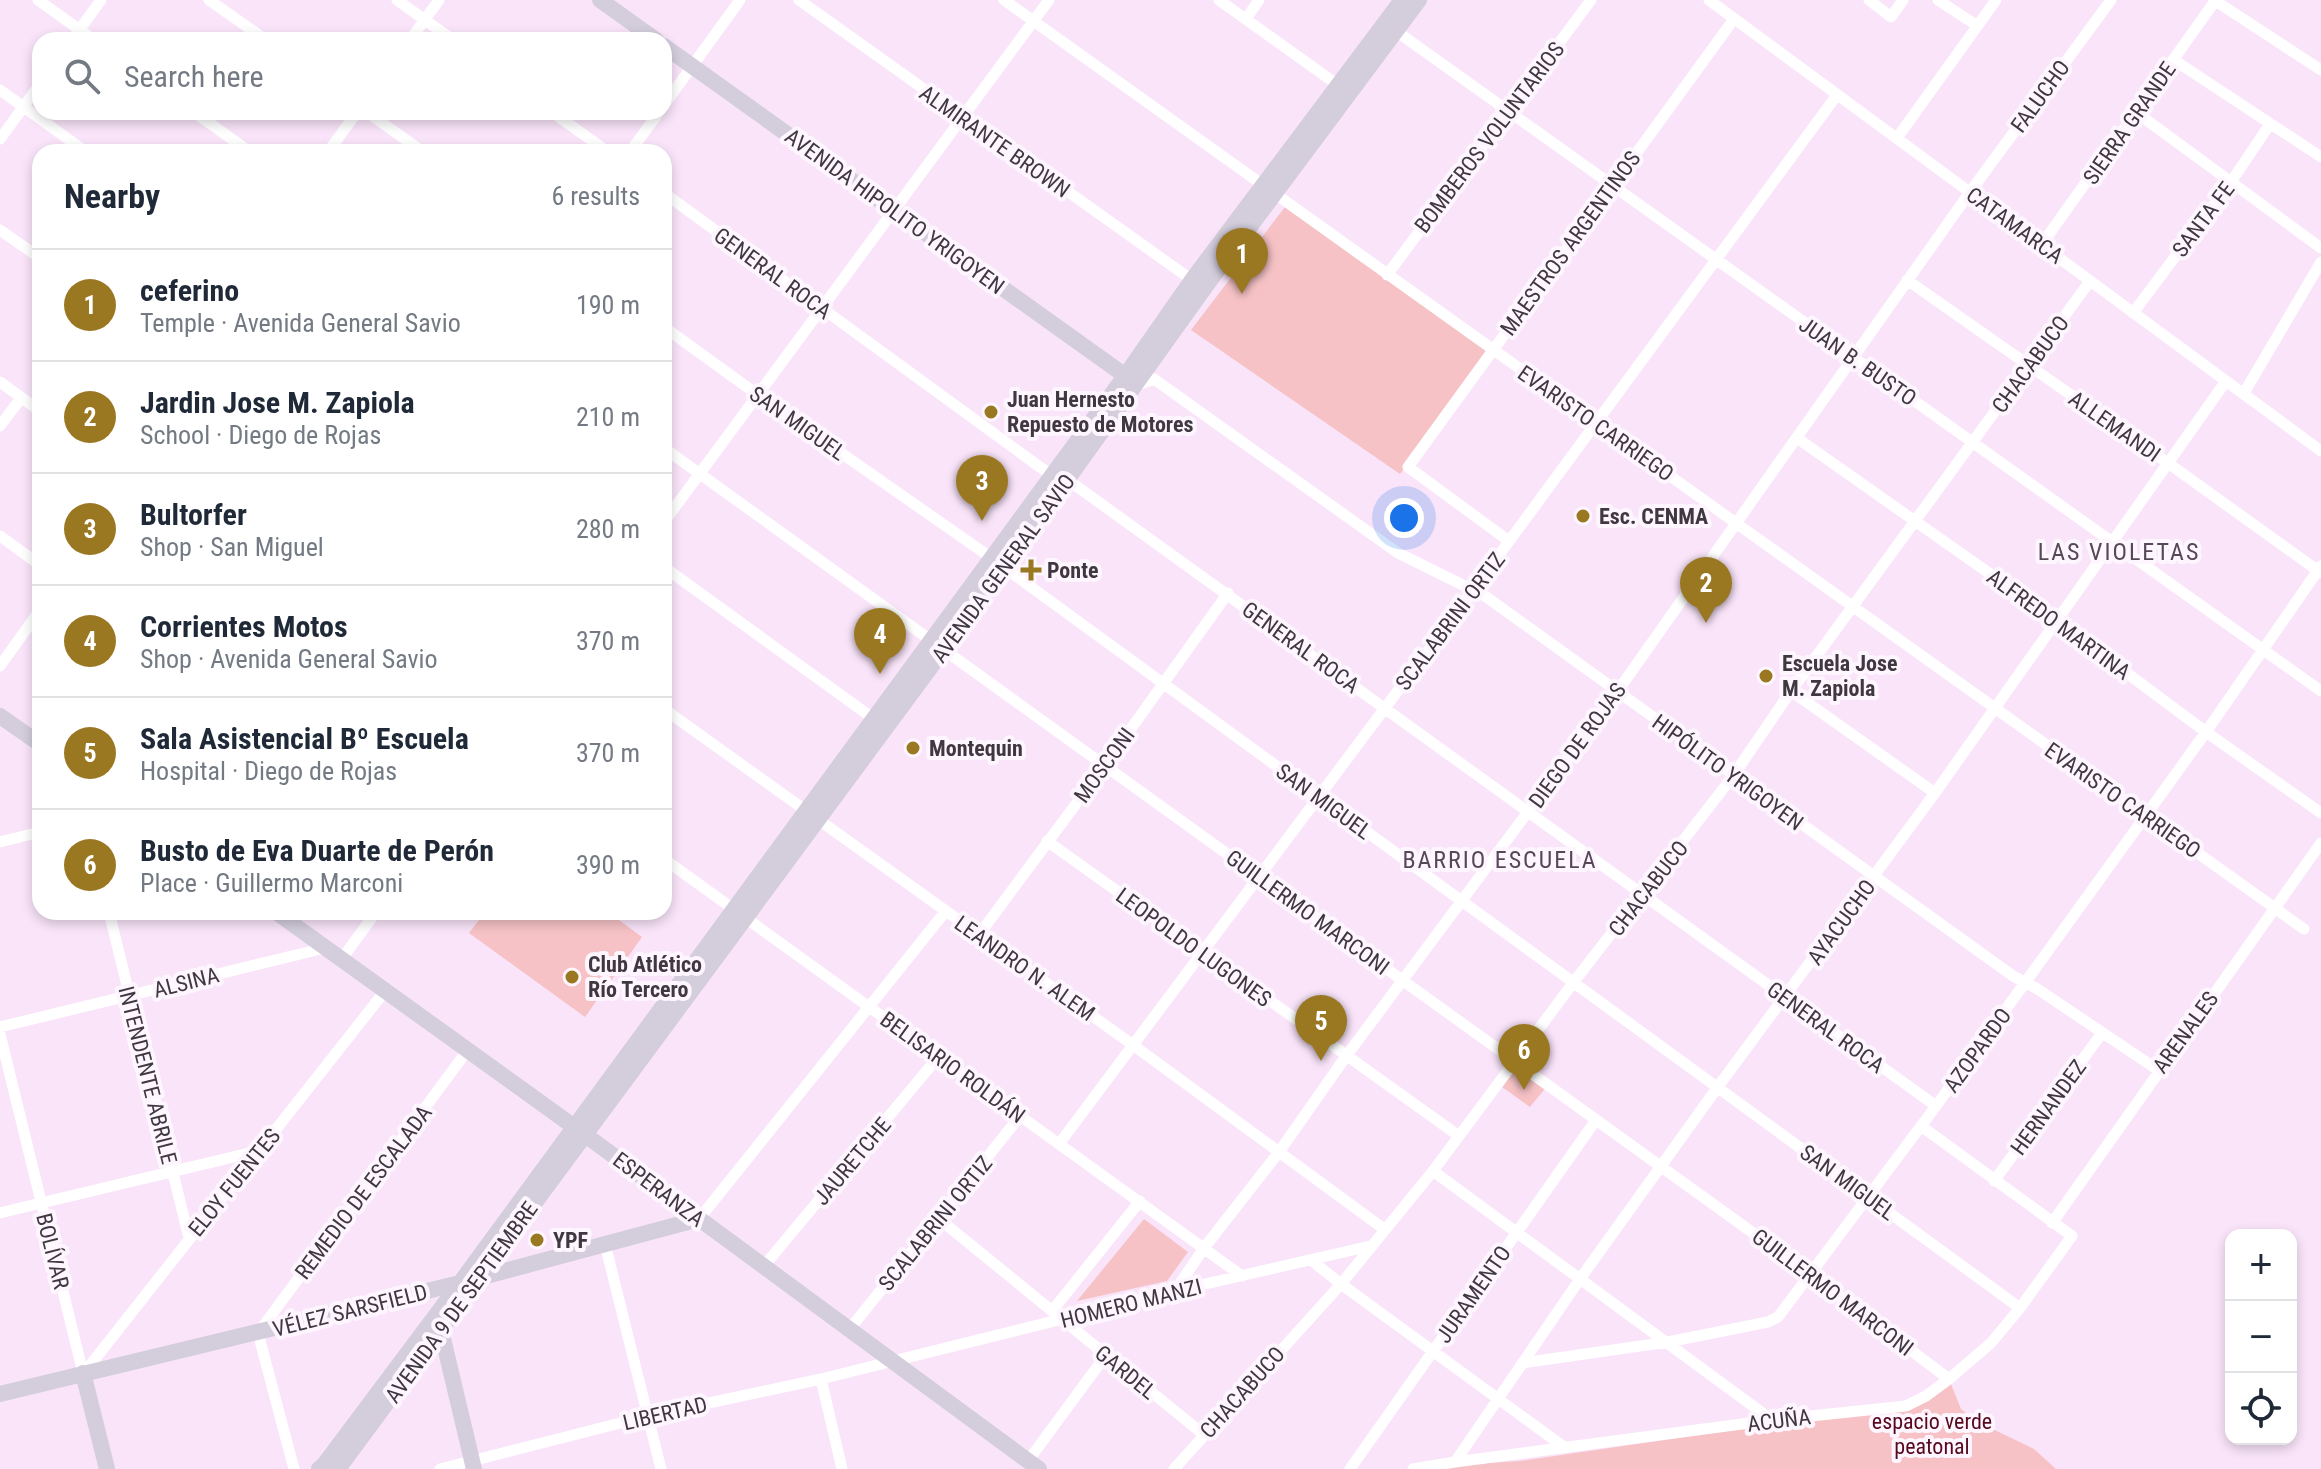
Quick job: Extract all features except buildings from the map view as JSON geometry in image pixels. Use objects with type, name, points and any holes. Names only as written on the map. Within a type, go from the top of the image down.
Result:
[{"type":"main road","points":[[584,0],[628,32]]},
{"type":"main road","points":[[600,0],[645,32]]},
{"type":"main road","name":"AVENIDA GENERAL SAVIO","points":[[1127,382],[1208,283],[1269,190],[1344,89],[1402,0]]},
{"type":"main road","name":"AVENIDA GENERAL SAVIO","points":[[1344,89],[1419,0]]},
{"type":"main road","name":"AVENIDA HIPOLITO YRIGOYEN","points":[[672,54],[689,70],[1127,382]]},
{"type":"main road","name":"AVENIDA HIPOLITO YRIGOYEN","points":[[672,62],[689,70]]},
{"type":"main road","name":"AVENIDA GENERAL SAVIO","points":[[579,1130],[998,563],[1127,382],[1192,280],[1269,190]]},
{"type":"main road","name":"AVENIDA GENERAL SAVIO","points":[[812,816],[874,719],[938,644]]},
{"type":"main road","points":[[0,716],[32,738]]},
{"type":"main road","name":"ESPERANZA","points":[[287,920],[579,1130],[1033,1465]]},
{"type":"main road","name":"AVENIDA 9 DE SEPTIEMBRE","points":[[338,1469],[480,1277],[579,1130]]},
{"type":"main road","name":"AVENIDA 9 DE SEPTIEMBRE","points":[[319,1469],[579,1130]]},
{"type":"main road","name":"VÉLEZ SARSFIELD","points":[[0,1394],[460,1283],[699,1219]]},
{"type":"main road","points":[[437,1313],[472,1465]]},
{"type":"main road","name":"BOLÍVAR","points":[[83,1373],[107,1469]]},
{"type":"street","points":[[38,0],[73,32]]},
{"type":"street","points":[[78,32],[101,0]]},
{"type":"street","points":[[209,0],[255,32]]},
{"type":"street","points":[[397,0],[442,32]]},
{"type":"street","points":[[416,32],[439,0]]},
{"type":"street","points":[[672,94],[740,0]]},
{"type":"street","name":"ALMIRANTE BROWN","points":[[799,0],[1192,280]]},
{"type":"street","name":"EVARISTO CARRIEGO","points":[[1004,0],[2304,929]]},
{"type":"street","points":[[672,511],[1049,0]]},
{"type":"street","points":[[1219,0],[1344,89]]},
{"type":"street","points":[[1246,19],[1259,0]]},
{"type":"street","name":"BOMBEROS VOLUNTARIOS","points":[[1387,275],[1591,0]]},
{"type":"street","name":"CATAMARCA","points":[[1709,0],[2321,451]]},
{"type":"street","points":[[1869,0],[1891,17],[1903,0]]},
{"type":"street","points":[[1938,0],[1976,25]]},
{"type":"street","points":[[1897,138],[1996,0]]},
{"type":"street","name":"FALUCHO","points":[[1970,192],[2111,0]]},
{"type":"street","points":[[2214,0],[2321,70]]},
{"type":"street","name":"SIERRA GRANDE","points":[[2042,244],[2214,0]]},
{"type":"street","name":"MAESTROS ARGENTINOS","points":[[1509,541],[1408,467],[1734,19]]},
{"type":"street","name":"JUAN B. BUSTO","points":[[1396,31],[2321,691]]},
{"type":"street","points":[[2174,60],[2321,157]]},
{"type":"street","points":[[0,90],[32,113]]},
{"type":"street","points":[[0,139],[32,95]]},
{"type":"street","name":"SCALABRINI ORTIZ","points":[[1059,1144],[1474,589],[1837,95]]},
{"type":"street","points":[[2137,113],[2321,248]]},
{"type":"street","points":[[41,120],[75,144]]},
{"type":"street","points":[[205,120],[239,144]]},
{"type":"street","points":[[334,144],[351,120]]},
{"type":"street","points":[[378,120],[412,144]]},
{"type":"street","points":[[563,120],[597,144]]},
{"type":"street","points":[[636,144],[653,120]]},
{"type":"street","name":"SANTA FE","points":[[2133,313],[2231,182],[2270,124]]},
{"type":"street","name":"DIEGO DE ROJAS","points":[[1175,1291],[1617,692],[1970,192]]},
{"type":"street","name":"GENERAL ROCA","points":[[672,199],[1060,477],[1228,593],[1936,1106]]},
{"type":"street","points":[[0,230],[32,252]]},
{"type":"street","points":[[2244,393],[2321,262]]},
{"type":"street","name":"ALLEMANDI","points":[[1907,280],[2320,570]]},
{"type":"street","name":"CHACABUCO","points":[[1174,1469],[1341,1284],[1433,1171],[1733,776],[1791,691],[2090,281]]},
{"type":"street","name":"SAN MIGUEL","points":[[672,333],[998,563],[2020,1308]]},
{"type":"street","name":"HIPÓLITO YRIGOYEN","points":[[1127,382],[1154,379],[1398,553],[1474,589],[2013,976],[2158,1070]]},
{"type":"street","name":"AYACUCHO","points":[[1455,1462],[1580,1279],[1935,793],[2226,381]]},
{"type":"street","points":[[0,382],[32,406]]},
{"type":"street","points":[[0,426],[21,398]]},
{"type":"street","name":"ALFREDO MARTINA","points":[[1797,438],[2057,621],[2321,813]]},
{"type":"street","name":"GUILLERMO MARCONI","points":[[672,454],[1810,1274],[1949,1379]]},
{"type":"street","points":[[0,536],[32,559]]},
{"type":"street","name":"AZOPARDO","points":[[1522,1363],[1668,1342],[1768,1322],[1778,1317],[1936,1106],[2320,570]]},
{"type":"street","points":[[672,573],[874,719]]},
{"type":"street","name":"MOSCONI","points":[[978,936],[1228,593]]},
{"type":"street","points":[[0,666],[32,621]]},
{"type":"street","points":[[1791,691],[1935,793]]},
{"type":"street","name":"LEANDRO N. ALEM","points":[[672,715],[1384,1229]]},
{"type":"street","points":[[0,842],[32,834]]},
{"type":"street","name":"LEOPOLDO LUGONES","points":[[1047,841],[1459,1136]]},
{"type":"street","name":"ARENALES","points":[[2052,1223],[2321,843]]},
{"type":"street","name":"BELISARIO ROLDÁN","points":[[672,865],[1242,1276]]},
{"type":"street","points":[[699,1219],[945,912]]},
{"type":"street","name":"INTENDENTE ABRILE","points":[[111,920],[189,1238]]},
{"type":"street","points":[[341,960],[370,920]]},
{"type":"street","name":"ALSINA","points":[[0,1027],[325,948]]},
{"type":"street","name":"ELOY FUENTES","points":[[83,1373],[385,991]]},
{"type":"street","name":"HERNANDEZ","points":[[1994,1181],[2102,1033]]},
{"type":"street","name":"BOLÍVAR","points":[[0,1034],[83,1373]]},
{"type":"street","name":"REMEDIO DE ESCALADA","points":[[258,1333],[467,1051]]},
{"type":"street","name":"JAURETCHE","points":[[764,1266],[939,1056]]},
{"type":"street","name":"SCALABRINI ORTIZ","points":[[849,1330],[1021,1115]]},
{"type":"street","name":"JURAMENTO","points":[[1350,1469],[1596,1120]]},
{"type":"street","points":[[1921,1126],[2052,1223]]},
{"type":"street","points":[[0,1213],[258,1151]]},
{"type":"street","points":[[1433,1171],[1772,1420]]},
{"type":"street","points":[[1052,1311],[1140,1201]]},
{"type":"street","name":"GARDEL","points":[[938,1218],[1203,1434]]},
{"type":"street","name":"ACUÑA","points":[[1413,1469],[1772,1420],[1906,1406],[1949,1379],[1991,1343],[2020,1308],[2072,1236],[2052,1223]]},
{"type":"street","points":[[605,1244],[661,1469]]},
{"type":"street","name":"HOMERO MANZI","points":[[891,1361],[1371,1246]]},
{"type":"street","points":[[1311,1260],[1564,1447]]},
{"type":"street","points":[[258,1333],[294,1469]]},
{"type":"street","points":[[1033,1465],[1106,1355]]},
{"type":"street","name":"LIBERTAD","points":[[440,1469],[472,1465],[648,1416],[891,1361]]},
{"type":"street","points":[[821,1379],[842,1469]]},
{"type":"green space","points":[[1288,203],[1492,350],[1400,474],[1191,330]]},
{"type":"green space","name":"Club Atlético Río Tercero","points":[[479,920],[619,920],[642,937],[585,1017],[469,933]]},
{"type":"green space","points":[[1516,1062],[1548,1085],[1530,1107],[1498,1084]]},
{"type":"green space","points":[[1144,1219],[1188,1252],[1167,1281],[1077,1301]]},
{"type":"green space","name":"espacio verde peatonal","points":[[1949,1379],[1961,1409],[1974,1420],[2034,1449],[2056,1469],[1444,1469],[1794,1424],[1906,1406]]},
{"type":"place","name":"ceferino","points":[[1242,294]]},
{"type":"place","name":"Juan Hernesto Repuesto de Motores","points":[[991,412]]},
{"type":"place","name":"Esc. CENMA","points":[[1583,516]]},
{"type":"place","name":"Bultorfer","points":[[982,521]]},
{"type":"place","name":"Ponte","points":[[1031,570]]},
{"type":"place","name":"Jardin Jose M. Zapiola","points":[[1706,623]]},
{"type":"place","name":"Corrientes Motos","points":[[880,674]]},
{"type":"place","name":"Escuela Jose M. Zapiola","points":[[1766,676]]},
{"type":"place","name":"Montequin","points":[[913,748]]},
{"type":"place","name":"Club Atlético Río Tercero","points":[[572,977]]},
{"type":"place","name":"Sala Asistencial Bº Escuela","points":[[1321,1061]]},
{"type":"place","name":"Busto de Eva Duarte de Perón","points":[[1524,1090]]},
{"type":"place","name":"YPF","points":[[537,1240]]},
{"type":"district","name":"LAS VIOLETAS","points":[[2119,552]]},
{"type":"district","name":"BARRIO ESCUELA","points":[[1500,860]]}]
